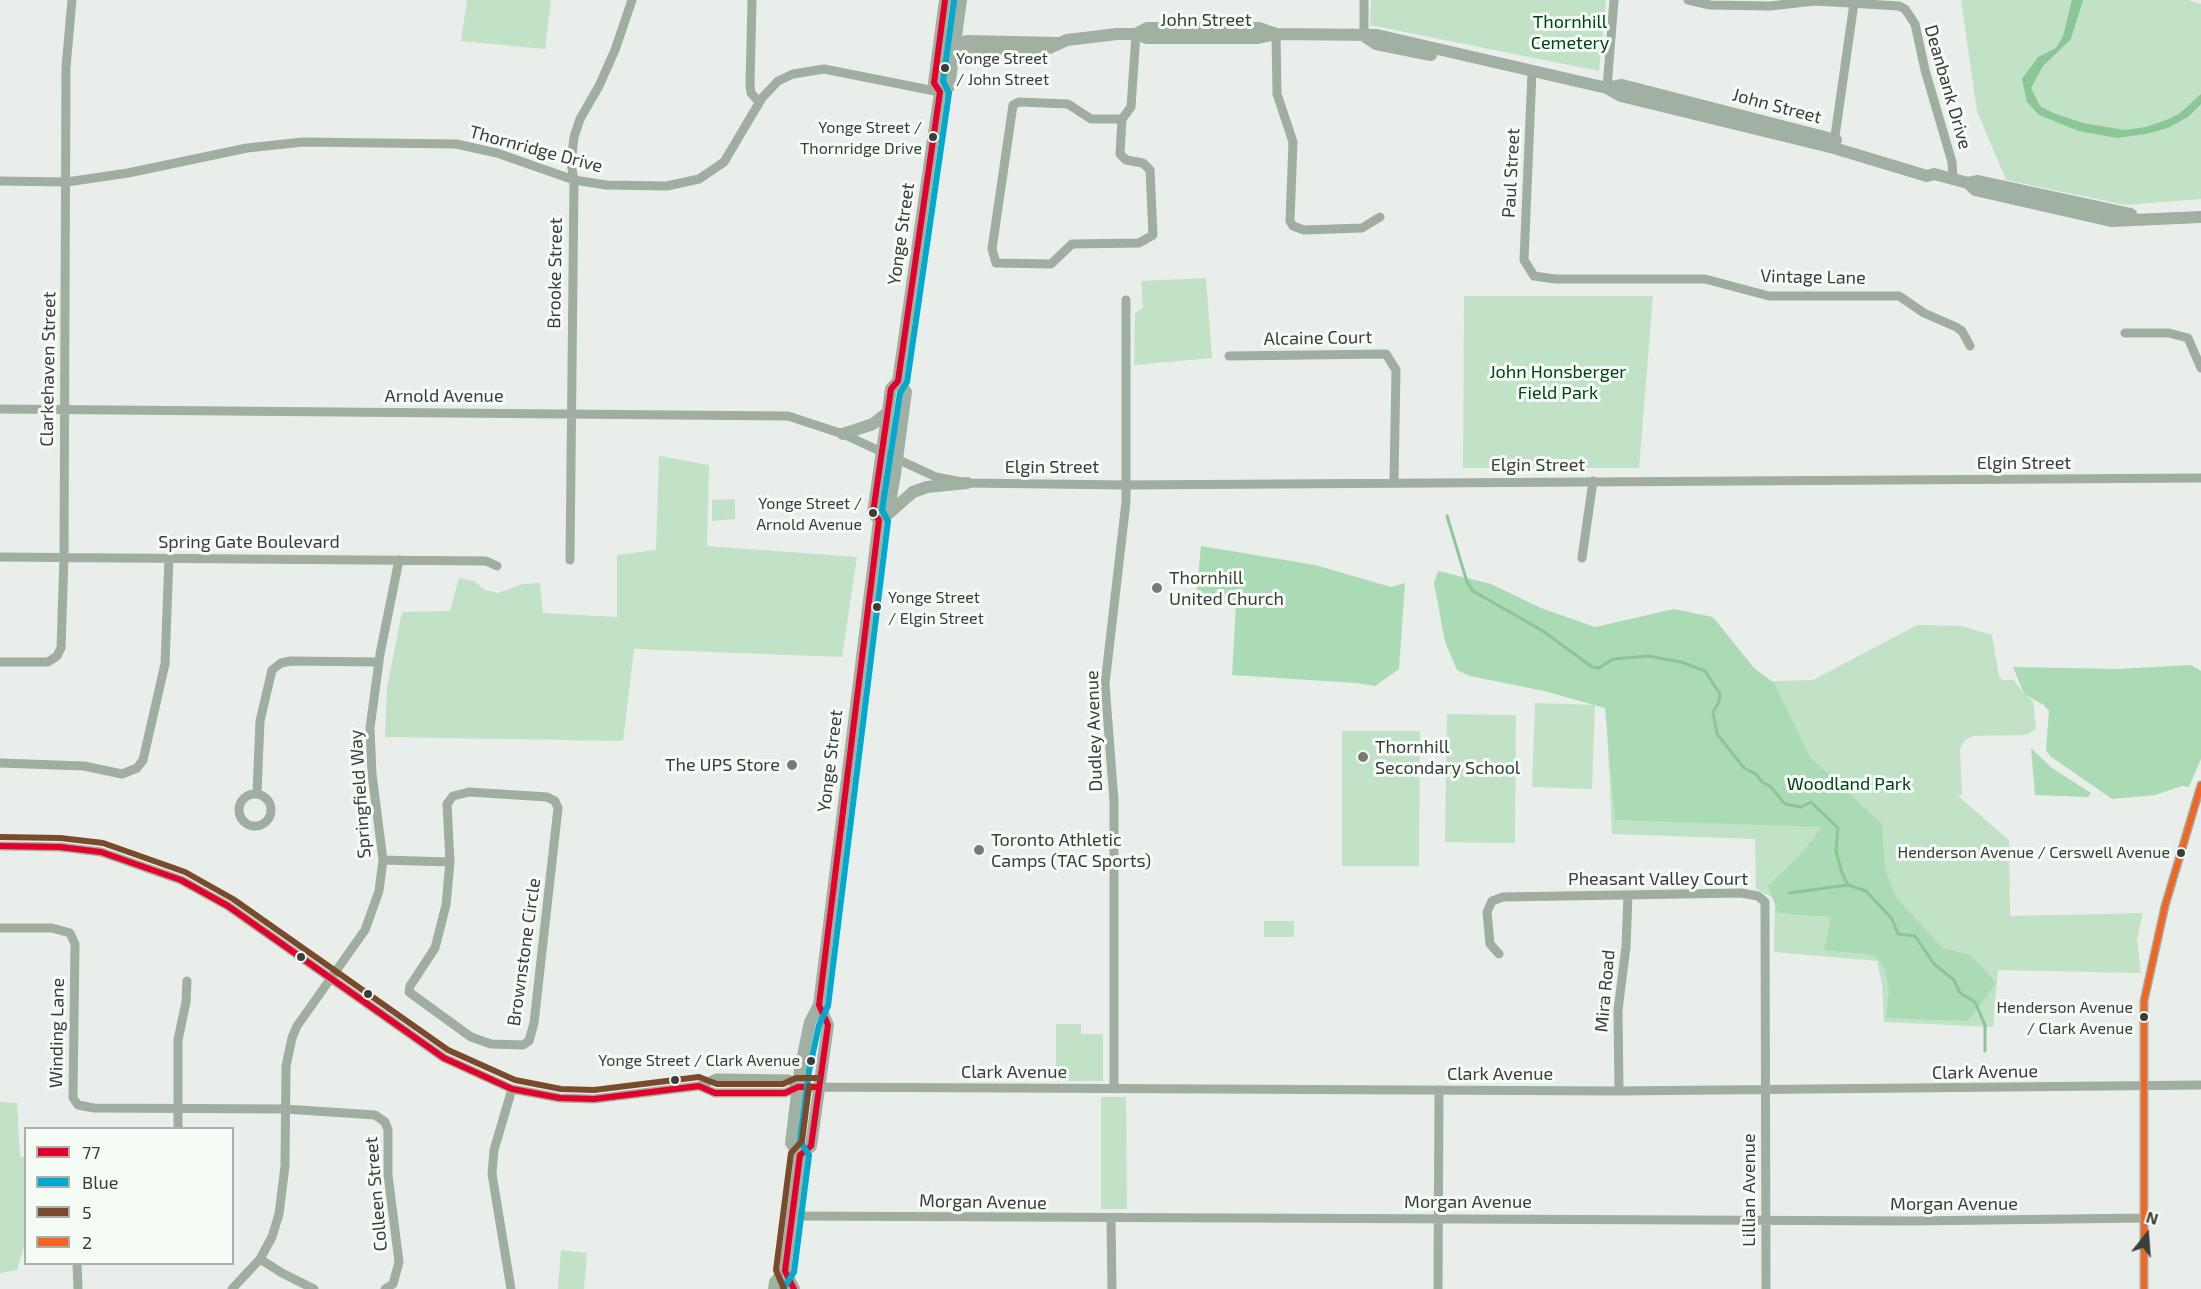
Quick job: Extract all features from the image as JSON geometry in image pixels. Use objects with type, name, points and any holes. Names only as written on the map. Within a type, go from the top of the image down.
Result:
[{"type":"main road","name":"Yonge Street","points":[[884,517],[873,513],[891,389],[898,381],[940,92],[933,83],[945,0]]},
{"type":"main road","name":"Yonge Street","points":[[940,92],[949,87],[961,0]]},
{"type":"main road","name":"John Street","points":[[939,43],[955,44],[967,51],[1047,49],[1058,43],[1098,35],[1136,34],[1147,38],[1258,38],[1276,34],[1364,36],[1376,44],[1511,72],[1532,72],[1607,88],[1621,96],[1834,144],[1927,176],[1934,174],[1968,183],[1978,181],[2120,214],[2201,209]]},
{"type":"main road","name":"John Street","points":[[1968,183],[1975,190],[2111,221],[2201,217]]},
{"type":"main road","name":"Yonge Street","points":[[800,1155],[791,1143],[798,1087],[810,1022],[819,1005],[884,517],[897,459],[906,392],[898,381]]},
{"type":"main road","points":[[843,434],[873,424],[887,413]]},
{"type":"main road","points":[[884,517],[913,492],[927,487],[967,483]]},
{"type":"main road","name":"Yonge Street","points":[[774,1289],[775,1282],[785,1271],[800,1155],[811,1146],[828,1025],[819,1005]]},
{"type":"main road","points":[[785,1271],[794,1289]]},
{"type":"street","name":"Clarkehaven Street","points":[[0,662],[48,662],[57,656],[61,648],[64,557],[66,67],[72,0]]},
{"type":"street","name":"Brooke Street","points":[[570,560],[573,180],[571,163],[574,137],[580,119],[611,60],[632,0]]},
{"type":"street","points":[[752,0],[750,85],[752,93],[759,102]]},
{"type":"street","points":[[1364,0],[1364,36]]},
{"type":"street","points":[[1607,88],[1614,0]]},
{"type":"street","name":"Deanbank Drive","points":[[1688,0],[1710,4],[1770,6],[1798,2],[1899,6],[1910,15],[1952,162],[1953,179]]},
{"type":"street","points":[[1834,144],[1854,3]]},
{"type":"street","points":[[1122,118],[1091,119],[1068,104],[1019,102],[1013,105],[992,249],[996,263],[1051,264],[1072,244],[1139,243],[1150,239],[1154,230],[1153,176],[1143,163],[1121,158],[1122,118],[1131,107],[1136,34]]},
{"type":"street","points":[[1276,34],[1277,94],[1293,142],[1290,221],[1293,226],[1304,230],[1362,228],[1380,217]]},
{"type":"street","name":"Thornridge Drive","points":[[0,181],[67,182],[128,173],[257,147],[303,142],[476,147],[573,180],[606,185],[667,186],[699,179],[724,162],[759,102],[778,81],[793,74],[811,70],[838,71],[940,92]]},
{"type":"street","name":"Paul Street","points":[[1531,273],[1524,260],[1524,248],[1532,72]]},
{"type":"street","name":"Vintage Lane","points":[[1531,273],[1542,278],[1705,279],[1769,296],[1899,296],[1924,313],[1956,327],[1962,332],[1970,346]]},
{"type":"street","name":"Dudley Avenue","points":[[1114,1089],[1114,801],[1105,684],[1126,502],[1125,300]]},
{"type":"street","points":[[2125,333],[2169,333],[2188,338],[2201,368]]},
{"type":"street","name":"Alcaine Court","points":[[1229,356],[1386,354],[1396,370],[1394,481]]},
{"type":"street","name":"Arnold Avenue","points":[[0,409],[788,416],[843,434],[882,452]]},
{"type":"street","name":"Elgin Street","points":[[882,452],[947,480],[967,483],[1125,485],[1394,481],[2201,478]]},
{"type":"street","points":[[1582,558],[1593,481]]},
{"type":"street","name":"Spring Gate Boulevard","points":[[0,557],[486,561],[497,566]]},
{"type":"street","points":[[0,763],[84,766],[122,774],[137,768],[143,760],[165,664],[169,558]]},
{"type":"street","name":"Springfield Way","points":[[232,1289],[260,1259],[272,1237],[283,1194],[287,1059],[292,1038],[365,930],[379,891],[382,860],[372,774],[370,728],[379,662],[399,560]]},
{"type":"street","points":[[257,794],[260,721],[272,670],[281,663],[291,661],[379,662]]},
{"type":"street","points":[[2144,1289],[2144,1086],[2147,983],[2175,868],[2201,785]]},
{"type":"street","name":"Brownstone Circle","points":[[469,792],[507,792],[547,797],[555,801],[558,808],[534,1023],[529,1041],[523,1045],[491,1044],[471,1037],[409,992],[410,986],[435,948],[446,905],[450,862],[446,817],[447,804],[453,796],[469,792]]},
{"type":"street","points":[[0,846],[60,847],[101,852],[160,871],[228,906],[444,1058],[512,1089],[560,1098],[594,1099],[699,1086],[716,1078],[789,1079],[798,1087],[785,1093],[715,1093],[699,1086]]},
{"type":"street","points":[[382,860],[450,862]]},
{"type":"street","name":"Pheasant Valley Court","points":[[1499,954],[1490,944],[1487,912],[1492,901],[1498,898],[1742,893],[1758,896],[1765,902],[1765,1090]]},
{"type":"street","name":"Mira Road","points":[[1619,1091],[1617,1010],[1626,947],[1628,895]]},
{"type":"street","name":"Winding Lane","points":[[0,928],[52,928],[70,933],[75,944],[73,1098],[78,1105],[94,1108],[285,1109]]},
{"type":"street","points":[[178,1127],[178,1040],[186,1002],[187,981]]},
{"type":"street","name":"Clark Avenue","points":[[798,1087],[1619,1091],[2201,1085]]},
{"type":"street","points":[[511,1289],[492,1167],[512,1089]]},
{"type":"street","points":[[1438,1289],[1439,1090]]},
{"type":"street","name":"Lillian Avenue","points":[[1765,1090],[1766,1289]]},
{"type":"street","name":"Colleen Street","points":[[285,1109],[375,1115],[385,1122],[388,1130],[388,1175],[399,1262],[393,1284],[385,1289]]},
{"type":"street","name":"Morgan Avenue","points":[[792,1216],[1111,1220],[1766,1219],[1913,1221],[2145,1218]]},
{"type":"street","points":[[1111,1220],[1112,1289]]},
{"type":"street","points":[[260,1259],[282,1274],[314,1289]]},
{"type":"street","points":[[77,1265],[78,1289]]},
{"type":"green space","points":[[467,0],[551,0],[545,49],[461,41]]},
{"type":"green space","name":"Thornhill Cemetery","points":[[1371,0],[1606,0],[1599,71],[1370,25]]},
{"type":"green space","points":[[1961,0],[2188,0],[2201,4],[2201,199],[2125,205],[2006,180],[1977,111]]},
{"type":"green space","points":[[1206,278],[1212,358],[1134,365],[1135,313],[1143,308],[1141,281]]},
{"type":"green space","name":"John Honsberger Field Park","points":[[1464,296],[1653,296],[1639,468],[1463,468]]},
{"type":"green space","points":[[659,456],[709,465],[707,546],[857,557],[842,657],[634,649],[623,741],[385,737],[387,688],[402,612],[450,611],[459,578],[474,581],[485,590],[498,593],[523,584],[540,583],[543,613],[617,617],[617,555],[656,550]]},
{"type":"green space","points":[[735,499],[735,519],[712,521],[712,500]]},
{"type":"green space","name":"Woodland Park","points":[[1917,625],[1962,626],[1992,635],[1999,676],[2002,680],[2014,680],[2023,693],[2033,701],[2036,729],[2026,735],[1973,736],[1965,740],[1960,749],[1962,795],[1958,796],[2009,840],[2010,916],[2143,913],[2137,940],[2141,973],[1998,970],[1993,1027],[1884,1022],[1882,984],[1877,961],[1774,952],[1775,899],[1756,889],[1755,839],[1612,834],[1605,686],[1813,680]]},
{"type":"green space","points":[[1535,703],[1595,705],[1592,789],[1532,787]]},
{"type":"green space","points":[[1447,714],[1516,715],[1515,843],[1445,842]]},
{"type":"green space","points":[[1342,731],[1420,731],[1419,866],[1342,866]]},
{"type":"green space","points":[[1264,921],[1294,921],[1294,937],[1264,937]]},
{"type":"green space","points":[[1056,1024],[1081,1024],[1081,1034],[1103,1034],[1103,1081],[1056,1081]]},
{"type":"green space","points":[[1101,1097],[1126,1097],[1127,1209],[1101,1209]]},
{"type":"green space","points":[[0,1102],[17,1103],[20,1157],[24,1157],[24,1247],[17,1270],[0,1273]]},
{"type":"green space","points":[[561,1250],[587,1253],[584,1289],[558,1289]]},
{"type":"shaded area","points":[[2072,0],[2083,0],[2071,39],[2043,66],[2031,88],[2040,106],[2083,123],[2125,130],[2146,127],[2179,114],[2201,94],[2201,104],[2188,117],[2168,128],[2117,138],[2079,131],[2039,115],[2027,102],[2022,79],[2038,57],[2056,48],[2063,36]]},
{"type":"shaded area","points":[[1201,546],[1315,565],[1391,587],[1405,583],[1399,669],[1375,686],[1232,675],[1236,604],[1196,600]]},
{"type":"shaded area","points":[[1438,571],[1491,584],[1541,608],[1595,627],[1674,609],[1713,617],[1754,668],[1774,683],[1810,757],[1882,824],[1885,869],[1897,899],[1943,948],[1971,955],[1996,983],[1968,1021],[1886,1018],[1889,988],[1884,967],[1874,955],[1824,950],[1831,917],[1778,913],[1768,886],[1802,853],[1822,827],[1615,820],[1605,708],[1544,691],[1470,676],[1457,670],[1445,642],[1434,583]]},
{"type":"shaded area","points":[[2191,665],[2201,671],[2201,759],[2189,787],[2182,786],[2155,795],[2112,799],[2050,756],[2046,750],[2049,711],[2044,705],[2024,694],[2013,667],[2117,669]]},
{"type":"shaded area","points":[[2031,748],[2052,768],[2091,793],[2088,797],[2035,795]]},
{"type":"waterway","points":[[1447,516],[1467,582],[1473,591],[1543,631],[1592,667],[1599,668],[1613,659],[1648,656],[1681,662],[1705,671],[1720,694],[1719,702],[1713,712],[1717,734],[1744,768],[1756,774],[1762,782],[1771,787],[1785,804],[1801,807],[1811,802],[1838,828],[1836,851],[1848,885]]},
{"type":"waterway","points":[[1789,893],[1848,885],[1866,891],[1892,919],[1898,934],[1915,936],[1934,964],[1954,980],[1960,993],[1975,1002],[1985,1025],[1985,1051]]},
{"type":"transit line","name":"77","points":[[794,1289],[785,1271],[800,1155],[811,1146],[828,1025],[819,1005],[879,520],[873,513],[891,389],[898,381],[940,92],[934,83],[945,0]]},
{"type":"transit line","name":"Blue","points":[[783,1289],[794,1272],[809,1155],[800,1141],[809,1071],[819,1025],[828,1006],[888,521],[882,510],[900,393],[907,382],[949,93],[943,81],[954,1]]},
{"type":"transit line","name":"2","points":[[2144,1289],[2144,1001],[2165,906],[2201,785]]},
{"type":"transit line","name":"5","points":[[0,837],[60,838],[103,843],[185,872],[233,899],[448,1050],[515,1080],[561,1089],[594,1090],[699,1077],[717,1084],[783,1084],[796,1078],[818,1078]]},
{"type":"transit line","name":"77","points":[[0,846],[60,847],[101,852],[181,880],[228,906],[444,1058],[512,1089],[560,1098],[594,1099],[699,1086],[715,1093],[785,1093],[798,1087],[818,1087]]},
{"type":"transit line","name":"5","points":[[784,1289],[776,1270],[791,1153],[802,1141],[809,1086]]},
{"type":"place","name":"Yonge Street / John Street","points":[[945,68]]},
{"type":"place","name":"Yonge Street / Thornridge Drive","points":[[933,137]]},
{"type":"place","name":"Yonge Street / Arnold Avenue","points":[[873,513]]},
{"type":"place","name":"Thornhill United Church","points":[[1157,588]]},
{"type":"place","name":"Yonge Street / Elgin Street","points":[[877,607]]},
{"type":"place","name":"Thornhill Secondary School","points":[[1363,757]]},
{"type":"place","name":"The UPS Store","points":[[792,765]]},
{"type":"place","name":"Toronto Athletic Camps (TAC Sports)","points":[[979,850]]},
{"type":"place","name":"Henderson Avenue / Cerswell Avenue","points":[[2181,853]]},
{"type":"place","name":"Henderson Avenue / Clark Avenue","points":[[2144,1017]]},
{"type":"place","name":"Yonge Street / Clark Avenue","points":[[811,1061]]}]
